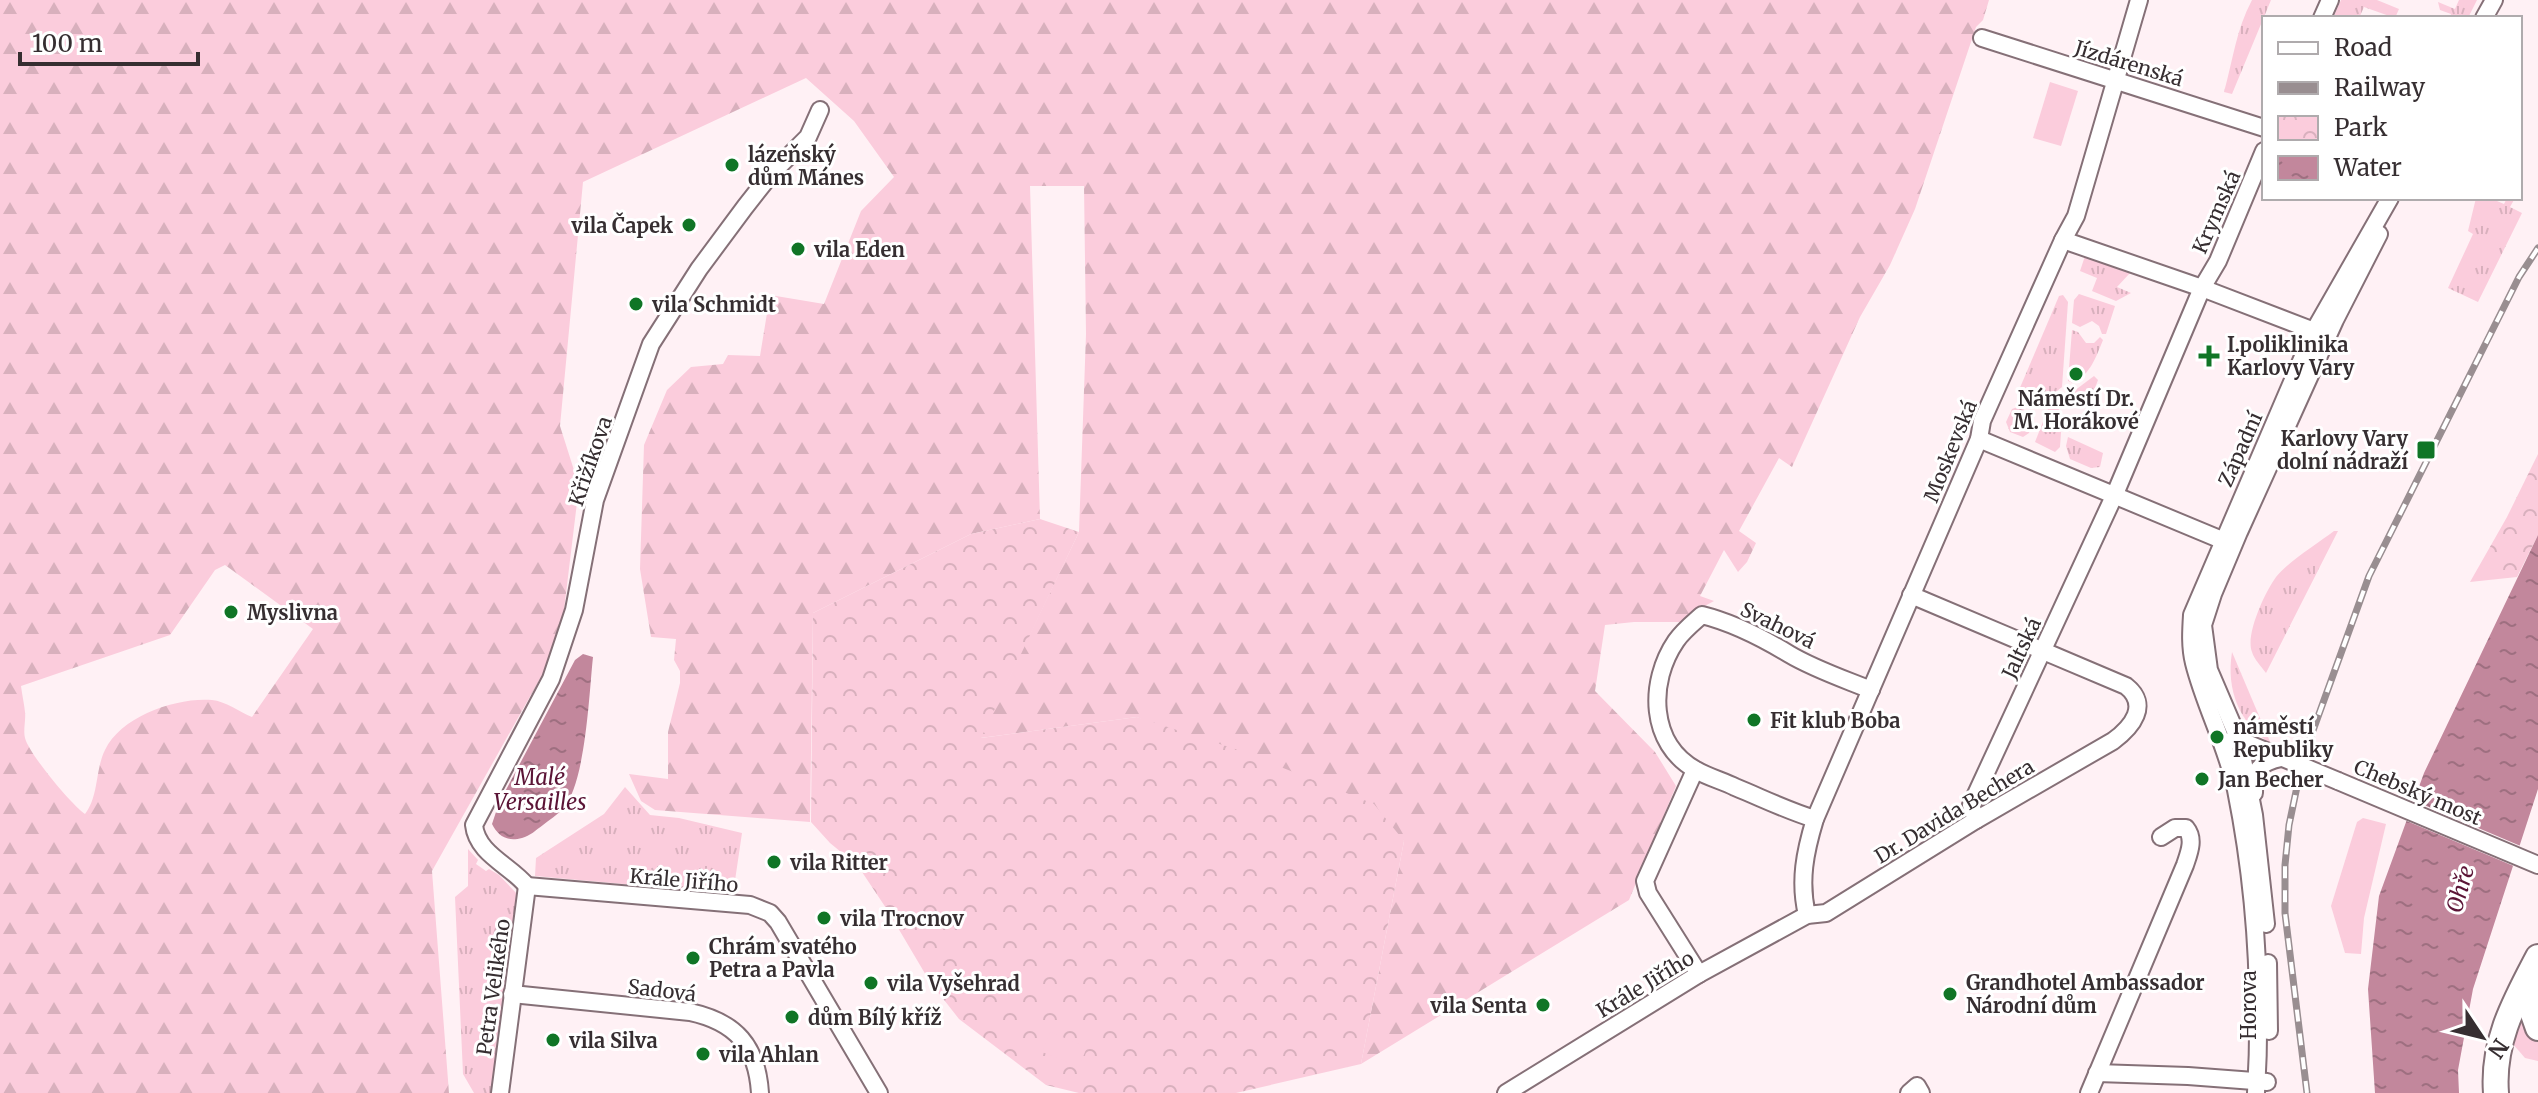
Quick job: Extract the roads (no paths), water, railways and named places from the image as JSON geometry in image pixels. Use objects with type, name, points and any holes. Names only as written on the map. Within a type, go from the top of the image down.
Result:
[{"type":"highway","points":[[2534,964],[2528,1000],[2538,1028]]},
{"type":"highway","points":[[2496,1093],[2495,1060],[2499,1043],[2517,996],[2534,964]]},
{"type":"street","name":"Moskevská","points":[[1807,915],[1802,890],[1805,850],[1815,819],[1979,439],[1982,421],[2076,216],[2139,0]]},
{"type":"street","name":"Jízdárenská","points":[[1982,38],[2257,125]]},
{"type":"street","name":"Křižíkova","points":[[527,886],[482,847],[475,835],[474,825],[561,656],[577,597],[595,500],[651,344],[699,269],[745,207],[771,174],[808,137],[820,110]]},
{"type":"street","name":"Krymská","points":[[2202,288],[2218,261],[2262,156]]},
{"type":"street","name":"Západní","points":[[2228,543],[2314,331],[2392,200]]},
{"type":"street","name":"Západní","points":[[2228,543],[2335,320],[2365,266],[2392,200]]},
{"type":"street","points":[[2063,240],[2314,331]]},
{"type":"street","points":[[2115,494],[2202,288]]},
{"type":"street","name":"Západní","points":[[2313,369],[2319,337],[2314,331]]},
{"type":"street","points":[[1979,439],[2228,543],[2192,615],[2191,641],[2194,664],[2231,740],[2254,815]]},
{"type":"street","name":"Jaltská","points":[[1976,820],[1971,805],[2115,494]]},
{"type":"street","points":[[1911,595],[2042,649]]},
{"type":"street","name":"Svahová","points":[[1815,819],[1695,770],[1677,755],[1666,740],[1656,703],[1662,669],[1669,652],[1678,638],[1702,615],[1771,641],[1790,655],[1871,690]]},
{"type":"street","name":"Dr. Davida Bechera","points":[[1807,915],[1826,913],[2121,735],[2132,725],[2136,712],[2135,694],[2126,686],[2042,649]]},
{"type":"street","points":[[2231,740],[2236,789],[2260,918]]},
{"type":"street","name":"Chebský most","points":[[2231,740],[2288,760],[2538,865]]},
{"type":"street","points":[[2260,918],[2254,815],[2255,774],[2266,761],[2288,760]]},
{"type":"street","points":[[1695,770],[1645,881],[1648,893],[1699,974]]},
{"type":"street","points":[[2089,1093],[2185,865],[2191,840],[2186,828],[2175,828],[2161,837]]},
{"type":"street","name":"Petra Velikého","points":[[500,1093],[527,886]]},
{"type":"street","name":"Krále Jiřího","points":[[527,886],[750,905],[770,913],[821,992],[879,1093]]},
{"type":"street","name":"Krále Jiřího","points":[[1506,1093],[1699,974],[1807,915]]},
{"type":"street","name":"Horova","points":[[2260,918],[2270,999],[2261,1087]]},
{"type":"street","name":"Sadová","points":[[512,994],[690,1012],[717,1020],[738,1035],[753,1056],[760,1093]]},
{"type":"street","points":[[2097,1073],[2261,1087]]},
{"type":"water","name":"Ohře","points":[[2538,535],[2538,789],[2473,989],[2458,1070],[2459,1093],[2375,1093],[2368,989],[2379,896],[2424,773]]},
{"type":"water","name":"Malé Versailles","points":[[583,654],[593,657],[582,759],[571,796],[561,811],[530,834],[517,839],[504,837],[492,824],[499,803],[575,660]]},
{"type":"railway","points":[[2307,1093],[2285,913],[2289,825],[2303,758],[2369,576],[2519,277],[2538,248]]},
{"type":"place","name":"lázeňský dům Mánes","points":[[732,165]]},
{"type":"place","name":"vila Čapek","points":[[689,225]]},
{"type":"place","name":"vila Eden","points":[[798,249]]},
{"type":"place","name":"vila Schmidt","points":[[636,304]]},
{"type":"place","name":"I.poliklinika Karlovy Vary","points":[[2209,356]]},
{"type":"place","name":"Náměstí Dr. M. Horákové","points":[[2076,374]]},
{"type":"place","name":"Karlovy Vary dolní nádraží","points":[[2426,450]]},
{"type":"place","name":"Myslivna","points":[[231,612]]},
{"type":"place","name":"Fit klub Boba","points":[[1754,720]]},
{"type":"place","name":"náměstí Republiky","points":[[2217,737]]},
{"type":"place","name":"Jan Becher","points":[[2202,779]]},
{"type":"place","name":"vila Ritter","points":[[774,862]]},
{"type":"place","name":"vila Trocnov","points":[[824,918]]},
{"type":"place","name":"Chrám svatého Petra a Pavla","points":[[693,958]]},
{"type":"place","name":"vila Vyšehrad","points":[[871,983]]},
{"type":"place","name":"Grandhotel Ambassador Národní dům","points":[[1950,994]]},
{"type":"place","name":"vila Senta","points":[[1543,1005]]},
{"type":"place","name":"dům Bílý kříž","points":[[792,1017]]},
{"type":"place","name":"vila Silva","points":[[553,1040]]},
{"type":"place","name":"vila Ahlan","points":[[703,1054]]}]
